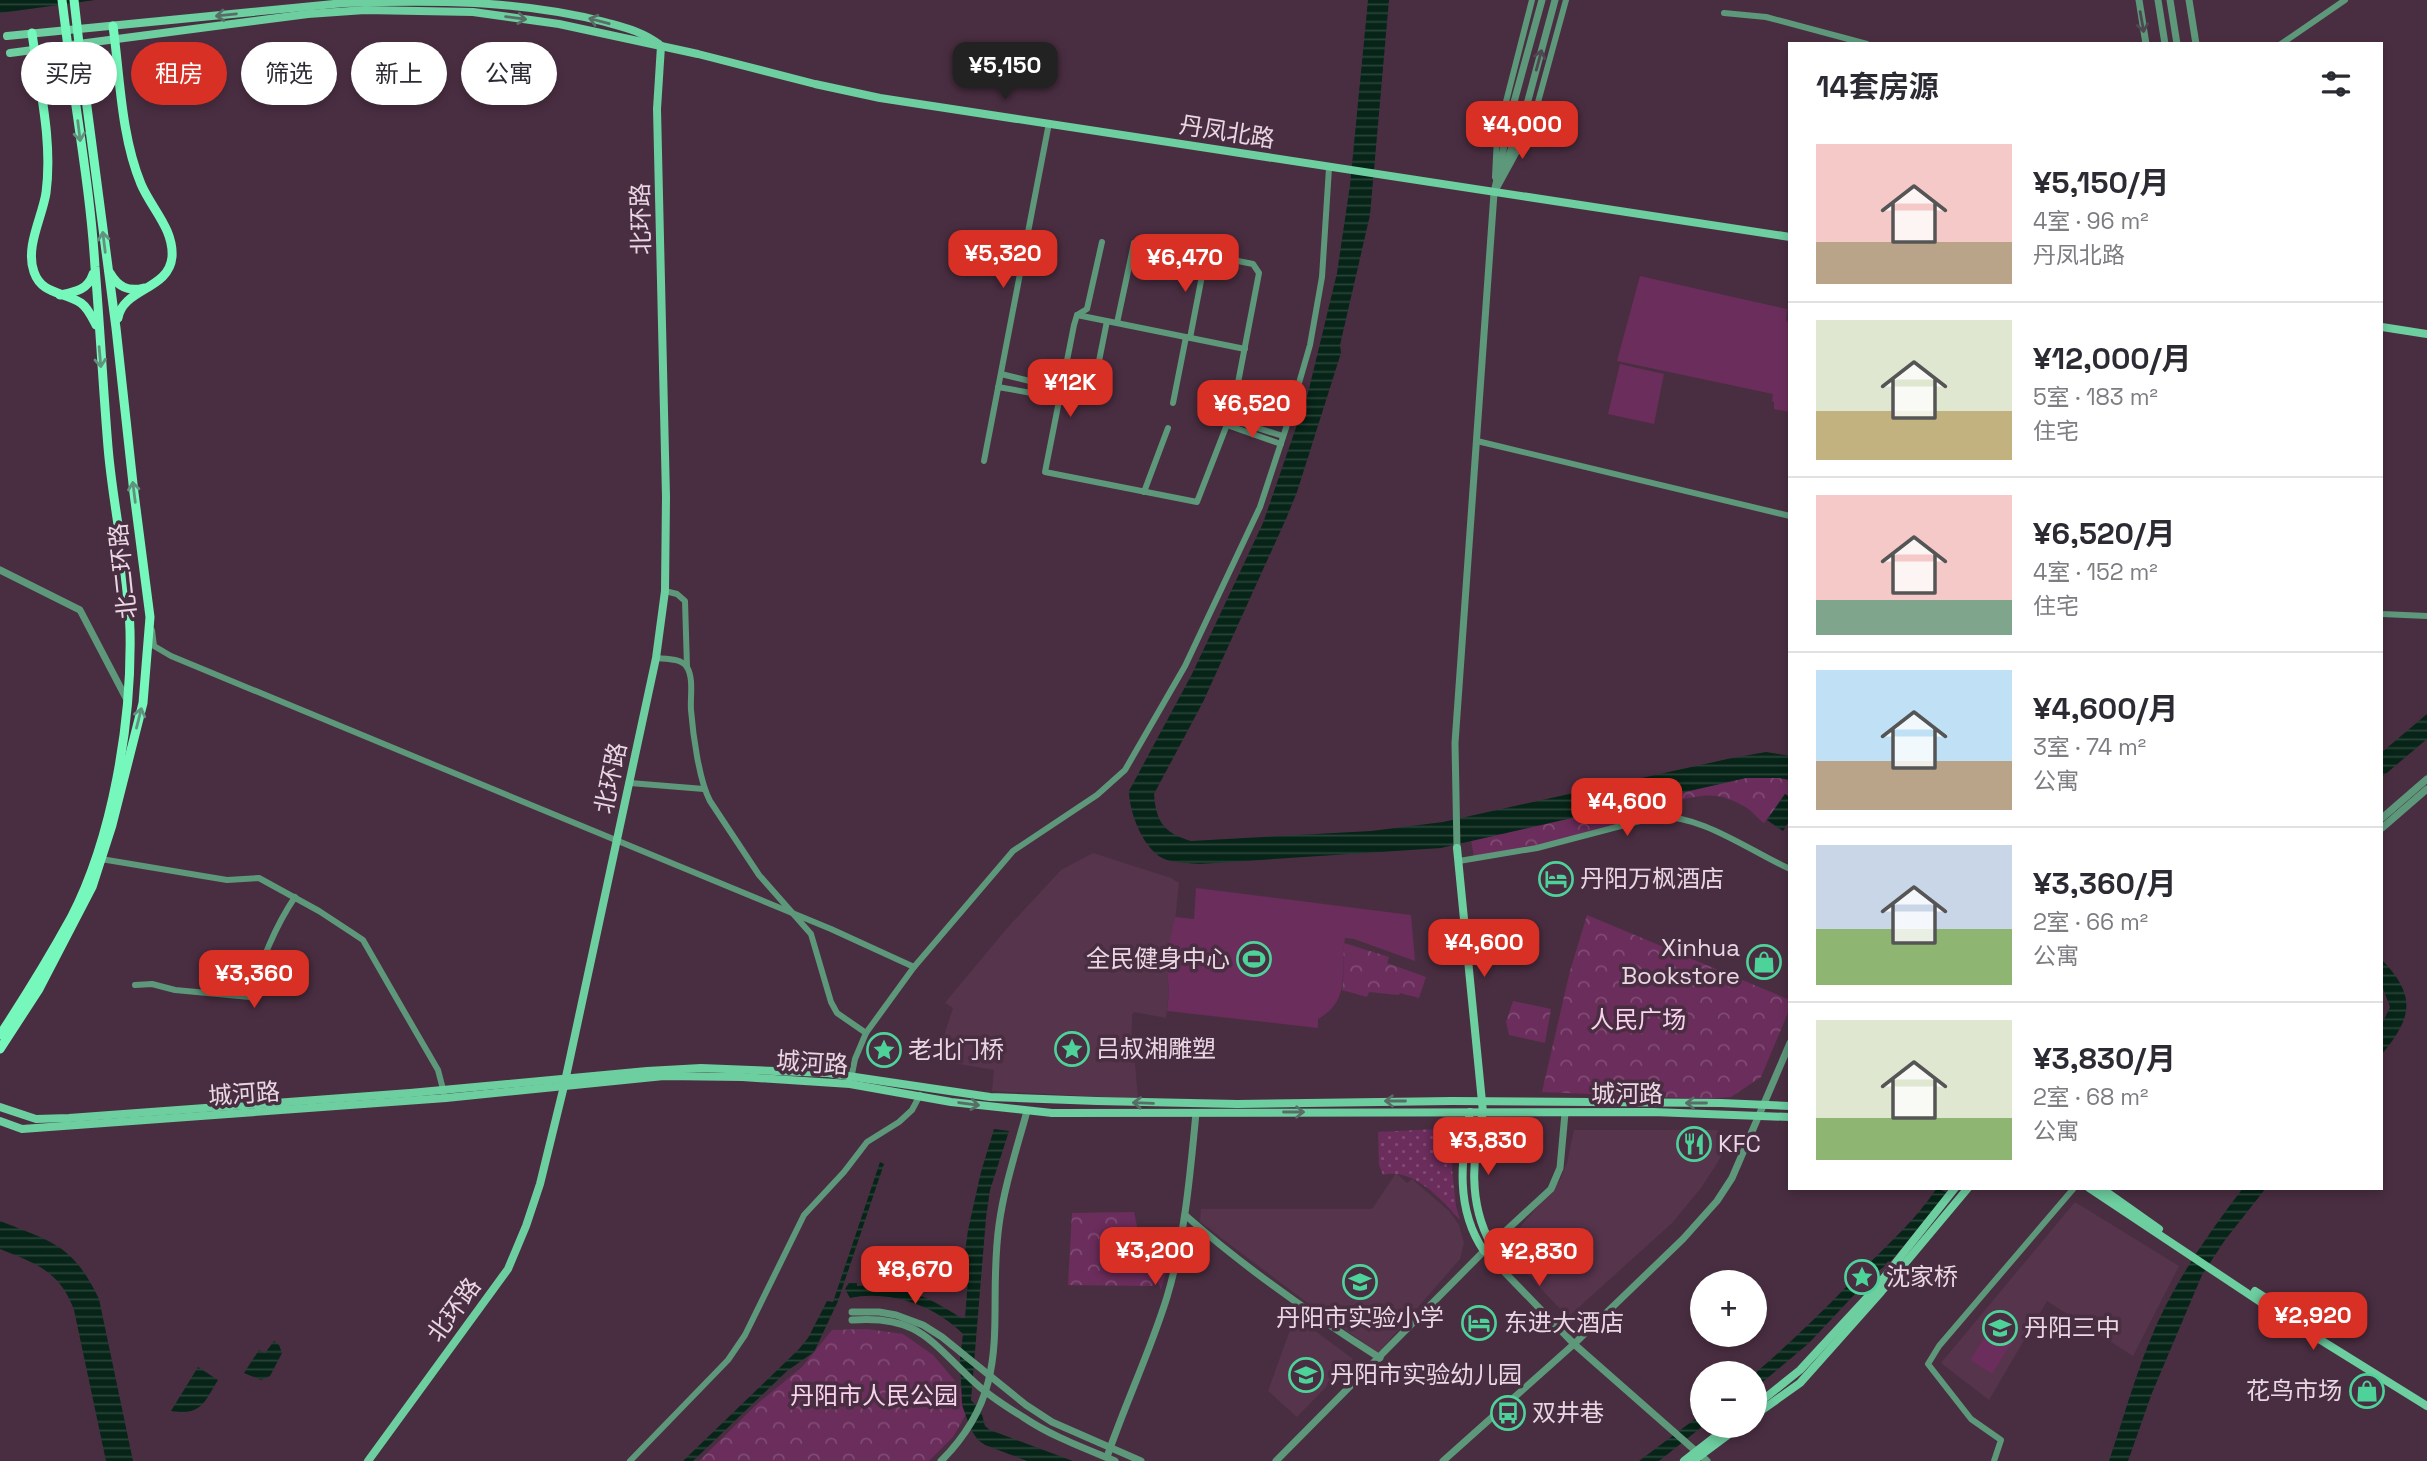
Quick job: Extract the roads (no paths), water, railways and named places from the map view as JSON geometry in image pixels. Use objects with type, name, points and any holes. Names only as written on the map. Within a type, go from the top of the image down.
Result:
[{"type":"main road","name":"北二环路","points":[[0,1035],[72,916],[85,885],[106,823],[121,759],[127,700],[130,630],[110,478],[95,266],[62,0]]},
{"type":"main road","name":"北二环路","points":[[0,1049],[39,989],[77,919],[101,859],[143,703],[150,617],[74,0]]},
{"type":"main road","points":[[7,36],[344,3],[462,2],[527,8],[586,18],[643,32],[661,46]]},
{"type":"main road","points":[[93,42],[308,14],[415,10],[473,12],[559,24],[661,46]]},
{"type":"main road","points":[[113,26],[132,154],[141,185],[171,243],[172,260],[167,271],[153,286],[128,299],[120,309],[116,328]]},
{"type":"main road","points":[[32,33],[33,42]]},
{"type":"main road","name":"丹凤北路","points":[[661,46],[880,98],[1788,237]]},
{"type":"main road","name":"北环路","points":[[368,1461],[508,1269],[540,1184],[565,1083],[656,658],[665,591],[666,483],[657,108],[661,46]]},
{"type":"main road","points":[[10,53],[21,52]]},
{"type":"main road","points":[[43,105],[46,125],[46,194],[31,254],[33,270],[41,285],[58,295],[80,302],[98,328]]},
{"type":"main road","points":[[58,295],[79,291],[91,282],[95,266]]},
{"type":"main road","points":[[107,268],[115,282],[124,288],[136,290],[153,286]]},
{"type":"main road","points":[[2383,327],[2427,334]]},
{"type":"main road","points":[[1457,848],[1483,1112],[1474,1152],[1473,1175],[1478,1209],[1491,1244]]},
{"type":"main road","name":"城河路","points":[[0,1121],[22,1129],[664,1076],[851,1080],[990,1097],[1170,1104],[1482,1101],[1788,1106]]},
{"type":"main road","name":"城河路","points":[[851,1080],[951,1102],[1052,1113],[1653,1112],[1788,1116]]},
{"type":"main road","name":"城河路","points":[[0,1107],[36,1119],[445,1094]]},
{"type":"main road","points":[[1470,1112],[1462,1166],[1464,1204],[1475,1238],[1484,1251]]},
{"type":"main road","points":[[1767,1396],[1800,1370],[1875,1289],[1953,1190]]},
{"type":"main road","points":[[1767,1406],[1800,1383],[1966,1190]]},
{"type":"main road","points":[[2092,1190],[2427,1406]]},
{"type":"main road","points":[[2104,1190],[2185,1249]]},
{"type":"main road","points":[[2216,1269],[2427,1400]]},
{"type":"main road","points":[[1699,1457],[1717,1438]]},
{"type":"main road","points":[[1684,1461],[1699,1457],[1724,1438]]},
{"type":"street","points":[[1457,848],[1455,743],[1497,137],[1532,0]]},
{"type":"street","points":[[1494,193],[1511,113],[1542,0]]},
{"type":"street","points":[[1494,193],[1523,119],[1555,0]]},
{"type":"street","points":[[1494,193],[1532,124],[1566,0]]},
{"type":"street","points":[[2139,0],[2146,42]]},
{"type":"street","points":[[2158,0],[2165,42]]},
{"type":"street","points":[[2170,0],[2177,42]]},
{"type":"street","points":[[2189,0],[2196,42]]},
{"type":"street","points":[[2284,42],[2345,0]]},
{"type":"street","points":[[1724,13],[1766,17],[1860,42]]},
{"type":"street","points":[[984,461],[1049,123]]},
{"type":"street","points":[[851,1080],[855,1059],[866,1033],[914,967],[1013,851],[1097,794],[1125,770],[1185,666],[1260,507],[1310,345],[1322,277],[1329,168]]},
{"type":"street","points":[[1102,242],[1087,309],[1077,315],[1045,472],[1197,502],[1228,422],[1259,280],[1253,264],[1173,248]]},
{"type":"street","points":[[1117,323],[1134,243]]},
{"type":"street","points":[[1173,403],[1206,255]]},
{"type":"street","points":[[1077,315],[1245,348]]},
{"type":"street","points":[[1095,381],[1107,321]]},
{"type":"street","points":[[1001,374],[1062,389]]},
{"type":"street","points":[[998,387],[1060,398]]},
{"type":"street","points":[[1228,422],[1282,440]]},
{"type":"street","points":[[1144,492],[1168,428]]},
{"type":"street","points":[[1477,441],[1788,516]]},
{"type":"street","points":[[0,570],[80,610],[127,700]]},
{"type":"street","points":[[665,591],[677,594],[685,601],[691,712],[704,789],[759,875],[811,934],[831,1002],[837,1013],[866,1033]]},
{"type":"street","points":[[2383,614],[2427,617]]},
{"type":"street","points":[[150,617],[154,646],[172,656],[871,946],[914,967]]},
{"type":"street","points":[[656,658],[680,661],[687,667]]},
{"type":"street","points":[[2383,817],[2427,779]]},
{"type":"street","points":[[630,783],[704,789]]},
{"type":"street","points":[[2383,827],[2427,789]]},
{"type":"street","points":[[1459,861],[1537,848],[1655,817],[1670,816],[1713,831],[1788,868]]},
{"type":"street","points":[[101,859],[227,880],[259,878],[295,897],[363,940],[438,1070],[445,1094]]},
{"type":"street","points":[[135,985],[152,984],[175,990],[250,997],[270,941],[280,919],[295,897]]},
{"type":"street","points":[[1443,1461],[1574,1344],[1683,1239],[1717,1201],[1732,1178],[1788,1048]]},
{"type":"street","points":[[630,1461],[728,1360],[757,1311],[804,1215],[844,1172],[867,1142],[899,1122],[912,1110],[920,1095]]},
{"type":"street","points":[[941,1461],[982,1405],[990,1378],[996,1324],[999,1224],[1027,1111]]},
{"type":"street","points":[[1104,1458],[1167,1296],[1185,1215],[1196,1112]]},
{"type":"street","points":[[1276,1461],[1491,1244],[1551,1189],[1560,1168],[1565,1113]]},
{"type":"street","points":[[1994,1461],[2001,1440],[1971,1419],[1928,1364],[1939,1346],[2072,1190]]},
{"type":"street","points":[[1185,1215],[1213,1240],[1341,1334],[1380,1358]]},
{"type":"street","points":[[1484,1251],[1574,1344],[1699,1457]]},
{"type":"street","points":[[1115,1461],[1044,1430],[974,1382],[933,1340],[919,1331],[891,1321],[852,1316],[879,1312],[915,1322],[942,1337],[990,1378],[1052,1422],[1141,1461]]},
{"type":"place","name":"丹阳万枫酒店","points":[[1556,879]]},
{"type":"place","name":"全民健身中心","points":[[1254,959]]},
{"type":"place","name":"Xinhua Bookstore","points":[[1764,962]]},
{"type":"place","name":"吕叔湘雕塑","points":[[1072,1049]]},
{"type":"place","name":"老北门桥","points":[[884,1050]]},
{"type":"place","name":"KFC","points":[[1694,1144]]},
{"type":"place","name":"沈家桥","points":[[1862,1277]]},
{"type":"place","name":"丹阳市实验小学","points":[[1360,1282]]},
{"type":"place","name":"东进大酒店","points":[[1479,1323]]},
{"type":"place","name":"丹阳三中","points":[[2000,1328]]},
{"type":"place","name":"丹阳市实验幼儿园","points":[[1306,1375]]},
{"type":"place","name":"花鸟市场","points":[[2367,1391]]},
{"type":"place","name":"双井巷","points":[[1508,1413]]},
{"type":"park label","name":"人民广场","points":[[1638,1020]]},
{"type":"park label","name":"丹阳市人民公园","points":[[874,1396]]}]
